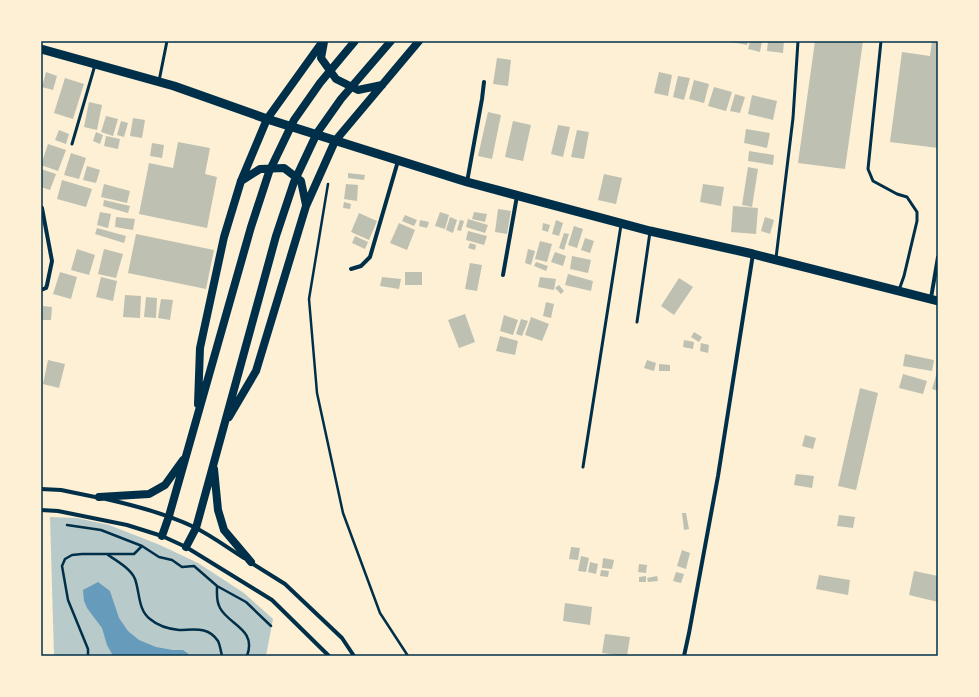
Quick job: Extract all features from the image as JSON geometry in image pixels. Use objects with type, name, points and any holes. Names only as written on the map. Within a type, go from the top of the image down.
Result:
[{"type":"main road","points":[[324,41],[321,58],[336,79],[358,90],[382,85]]},
{"type":"main road","points":[[197,419],[200,348],[224,237],[241,181],[267,119],[324,41]]},
{"type":"main road","points":[[162,536],[187,455],[251,227],[269,172],[294,120],[320,83],[355,41]]},
{"type":"main road","points":[[186,547],[196,528],[276,236],[294,182],[317,133],[341,99],[391,41]]},
{"type":"main road","points":[[224,426],[256,371],[306,206],[335,141],[419,41]]},
{"type":"main road","points":[[41,49],[159,82],[267,119],[467,182],[650,231],[753,254],[934,300]]},
{"type":"main road","points":[[241,181],[260,169],[284,168],[302,182],[306,206]]},
{"type":"main road","points":[[99,498],[149,494],[165,485],[187,455]]},
{"type":"main road","points":[[213,464],[218,510],[224,530],[251,562]]},
{"type":"street","points":[[467,182],[484,82]]},
{"type":"street","points":[[351,269],[361,266],[370,257],[398,161]]},
{"type":"street","points":[[503,275],[517,195]]},
{"type":"street","points":[[41,207],[52,261],[46,288],[41,290]]},
{"type":"street","points":[[684,656],[717,483],[753,254]]},
{"type":"street","points":[[934,300],[938,257]]},
{"type":"street","points":[[41,488],[61,490],[133,505],[169,516],[196,528],[285,584],[342,638],[354,656]]},
{"type":"street","points":[[41,510],[58,511],[127,525],[162,536],[186,547],[272,600],[329,656]]},
{"type":"lane","points":[[159,82],[167,41]]},
{"type":"lane","points":[[776,260],[793,118],[798,41]]},
{"type":"lane","points":[[881,41],[868,169],[873,181],[897,194],[907,197],[917,212],[917,221],[899,291]]},
{"type":"lane","points":[[72,144],[95,65]]},
{"type":"lane","points":[[583,467],[621,223]]},
{"type":"lane","points":[[637,322],[650,231]]},
{"type":"path","points":[[329,180],[309,298],[317,393],[343,513],[380,613],[408,656]]},
{"type":"path","points":[[67,525],[101,530],[142,546],[159,557],[172,560],[182,567],[194,566],[217,586],[246,602],[271,626]]},
{"type":"path","points":[[88,656],[88,648],[68,600],[62,566],[65,560],[72,555],[134,554],[142,546]]},
{"type":"path","points":[[108,555],[126,568],[135,578],[141,606],[149,619],[164,627],[178,630],[193,628],[207,631],[218,642],[222,656]]},
{"type":"path","points":[[217,586],[217,602],[220,610],[245,632],[248,640],[249,652],[247,656]]},
{"type":"shaded area","points":[[50,517],[77,518],[109,525],[160,545],[198,563],[244,593],[273,619],[266,656],[54,656]]},
{"type":"water","points":[[98,582],[110,591],[119,618],[128,631],[139,640],[156,647],[183,650],[191,656],[113,656],[107,645],[102,628],[87,608],[84,601],[83,590]]},
{"type":"building","points":[[726,41],[748,41],[747,45]]},
{"type":"building","points":[[750,41],[762,41],[760,52],[748,49]]},
{"type":"building","points":[[768,41],[784,41],[783,53],[767,51]]},
{"type":"building","points":[[815,41],[863,41],[845,169],[798,163]]},
{"type":"building","points":[[932,41],[938,41],[938,148],[890,142],[902,52],[930,56]]},
{"type":"building","points":[[497,58],[511,60],[508,86],[493,84]]},
{"type":"building","points":[[46,72],[57,76],[53,90],[42,87]]},
{"type":"building","points":[[659,72],[672,75],[668,96],[654,93]]},
{"type":"building","points":[[678,76],[690,78],[684,100],[673,97]]},
{"type":"building","points":[[65,78],[84,84],[73,119],[54,113]]},
{"type":"building","points":[[694,80],[709,84],[704,103],[689,99]]},
{"type":"building","points":[[714,87],[732,92],[726,111],[708,106]]},
{"type":"building","points":[[735,94],[745,97],[740,113],[730,111]]},
{"type":"building","points":[[752,95],[777,101],[773,120],[748,114]]},
{"type":"building","points":[[89,102],[102,105],[97,130],[84,127]]},
{"type":"building","points":[[488,112],[501,115],[492,159],[478,156]]},
{"type":"building","points":[[106,116],[118,119],[113,136],[101,132]]},
{"type":"building","points":[[133,118],[145,120],[142,138],[130,136]]},
{"type":"building","points":[[121,121],[128,123],[124,137],[117,135]]},
{"type":"building","points":[[513,121],[531,125],[523,161],[505,157]]},
{"type":"building","points":[[558,125],[570,127],[563,157],[551,154]]},
{"type":"building","points":[[746,129],[770,133],[767,148],[744,143]]},
{"type":"building","points":[[59,130],[69,134],[66,144],[55,140]]},
{"type":"building","points":[[577,130],[589,132],[584,159],[571,157]]},
{"type":"building","points":[[96,132],[103,135],[100,144],[93,141]]},
{"type":"building","points":[[106,136],[120,139],[118,149],[104,146]]},
{"type":"building","points":[[178,142],[210,148],[205,174],[217,177],[207,228],[139,214],[149,163],[173,168]]},
{"type":"building","points":[[152,143],[164,145],[162,158],[150,156]]},
{"type":"building","points":[[48,144],[66,150],[58,171],[41,165]]},
{"type":"building","points":[[749,151],[774,155],[773,165],[748,161]]},
{"type":"building","points":[[71,153],[86,158],[79,179],[64,175]]},
{"type":"building","points":[[87,166],[100,170],[96,183],[83,180]]},
{"type":"building","points":[[748,167],[758,169],[752,207],[742,205]]},
{"type":"building","points":[[41,169],[56,174],[50,190],[41,187]]},
{"type":"building","points":[[348,173],[365,175],[364,180],[348,178]]},
{"type":"building","points":[[604,174],[622,178],[616,204],[598,200]]},
{"type":"building","points":[[62,180],[92,189],[86,207],[57,199]]},
{"type":"building","points":[[104,184],[130,191],[127,203],[101,197]]},
{"type":"building","points":[[346,184],[358,185],[357,201],[344,199]]},
{"type":"building","points":[[703,184],[724,187],[721,206],[700,202]]},
{"type":"building","points":[[104,200],[130,206],[128,213],[103,206]]},
{"type":"building","points":[[344,202],[351,204],[350,209],[343,208]]},
{"type":"building","points":[[733,206],[758,208],[756,234],[731,232]]},
{"type":"building","points":[[498,209],[511,211],[507,234],[495,232]]},
{"type":"building","points":[[100,212],[111,214],[108,228],[97,225]]},
{"type":"building","points":[[440,212],[449,215],[445,229],[435,226]]},
{"type":"building","points":[[474,212],[487,214],[485,222],[472,219]]},
{"type":"building","points":[[359,213],[377,221],[369,240],[351,232]]},
{"type":"building","points":[[405,215],[417,220],[414,226],[402,221]]},
{"type":"building","points":[[116,217],[135,219],[133,230],[115,227]]},
{"type":"building","points":[[450,217],[457,220],[453,233],[446,230]]},
{"type":"building","points":[[765,217],[774,220],[770,234],[761,231]]},
{"type":"building","points":[[468,219],[488,225],[485,233],[466,227]]},
{"type":"building","points":[[420,220],[429,222],[427,228],[419,226]]},
{"type":"building","points":[[460,220],[464,221],[461,231],[457,230]]},
{"type":"building","points":[[556,220],[563,223],[559,236],[552,234]]},
{"type":"building","points":[[399,223],[415,230],[407,250],[390,243]]},
{"type":"building","points":[[543,223],[550,225],[548,232],[542,230]]},
{"type":"building","points":[[574,226],[583,229],[577,248],[568,245]]},
{"type":"building","points":[[97,228],[126,236],[124,243],[95,234]]},
{"type":"building","points":[[468,231],[487,236],[484,245],[466,240]]},
{"type":"building","points":[[564,233],[569,234],[564,250],[559,248]]},
{"type":"building","points":[[136,234],[214,250],[206,289],[128,273]]},
{"type":"building","points":[[355,236],[368,242],[365,249],[352,243]]},
{"type":"building","points":[[585,238],[594,241],[590,253],[581,250]]},
{"type":"building","points":[[540,241],[552,244],[547,262],[535,259]]},
{"type":"building","points":[[470,243],[476,245],[475,250],[468,248]]},
{"type":"building","points":[[77,249],[95,255],[89,275],[71,270]]},
{"type":"building","points":[[104,249],[123,254],[116,278],[98,274]]},
{"type":"building","points":[[528,249],[535,251],[531,265],[525,263]]},
{"type":"building","points":[[555,252],[566,256],[563,266],[551,262]]},
{"type":"building","points":[[572,256],[591,260],[588,273],[570,269]]},
{"type":"building","points":[[536,262],[548,266],[546,271],[534,266]]},
{"type":"building","points":[[470,263],[482,265],[477,291],[465,289]]},
{"type":"building","points":[[60,272],[77,277],[71,299],[53,294]]},
{"type":"building","points":[[405,272],[422,272],[422,285],[405,285]]},
{"type":"building","points":[[568,274],[593,281],[591,291],[565,285]]},
{"type":"building","points":[[101,277],[117,281],[113,301],[96,297]]},
{"type":"building","points":[[382,277],[401,279],[399,289],[380,286]]},
{"type":"building","points":[[540,277],[556,279],[554,290],[538,287]]},
{"type":"building","points":[[679,278],[693,287],[674,315],[661,306]]},
{"type":"building","points":[[559,285],[564,291],[561,294],[555,288]]},
{"type":"building","points":[[125,295],[141,296],[140,318],[123,317]]},
{"type":"building","points":[[146,297],[157,298],[156,318],[144,317]]},
{"type":"building","points":[[161,299],[173,300],[170,320],[158,318]]},
{"type":"building","points":[[546,302],[554,304],[551,318],[543,316]]},
{"type":"building","points":[[43,306],[52,307],[51,320],[42,320]]},
{"type":"building","points":[[465,314],[475,342],[459,348],[448,320]]},
{"type":"building","points":[[504,315],[518,320],[513,335],[500,331]]},
{"type":"building","points":[[531,317],[549,324],[542,341],[525,335]]},
{"type":"building","points":[[521,319],[528,321],[522,336],[516,334]]},
{"type":"building","points":[[694,332],[702,337],[699,342],[691,337]]},
{"type":"building","points":[[500,336],[518,341],[515,355],[496,351]]},
{"type":"building","points":[[684,340],[694,342],[693,349],[683,347]]},
{"type":"building","points":[[701,343],[709,345],[708,353],[700,351]]},
{"type":"building","points":[[905,354],[934,360],[932,371],[903,366]]},
{"type":"building","points":[[48,360],[65,364],[59,388],[43,384]]},
{"type":"building","points":[[647,360],[656,363],[654,371],[644,368]]},
{"type":"building","points":[[659,364],[670,365],[670,371],[659,371]]},
{"type":"building","points":[[938,369],[938,391],[932,389]]},
{"type":"building","points":[[903,374],[927,381],[923,394],[899,388]]},
{"type":"building","points":[[860,388],[878,393],[856,490],[838,486]]},
{"type":"building","points":[[805,435],[816,438],[813,449],[802,446]]},
{"type":"building","points":[[796,474],[814,476],[812,488],[794,485]]},
{"type":"building","points":[[682,513],[686,513],[689,529],[684,530]]},
{"type":"building","points":[[839,515],[855,517],[853,528],[837,526]]},
{"type":"building","points":[[571,547],[580,548],[578,560],[569,559]]},
{"type":"building","points":[[682,550],[690,553],[686,569],[677,566]]},
{"type":"building","points":[[581,556],[589,558],[586,572],[578,571]]},
{"type":"building","points":[[603,558],[614,560],[612,569],[602,568]]},
{"type":"building","points":[[590,562],[598,564],[596,574],[588,572]]},
{"type":"building","points":[[639,564],[647,565],[646,573],[638,572]]},
{"type":"building","points":[[601,570],[609,571],[608,577],[600,576]]},
{"type":"building","points":[[914,571],[938,576],[938,602],[909,595]]},
{"type":"building","points":[[676,572],[684,574],[681,583],[673,581]]},
{"type":"building","points":[[819,575],[850,580],[848,595],[816,589]]},
{"type":"building","points":[[646,576],[646,582],[639,582],[639,577]]},
{"type":"building","points":[[657,576],[658,581],[648,582],[647,578]]},
{"type":"building","points":[[565,603],[592,607],[590,625],[563,621]]},
{"type":"building","points":[[605,634],[630,637],[627,656],[602,653]]}]
